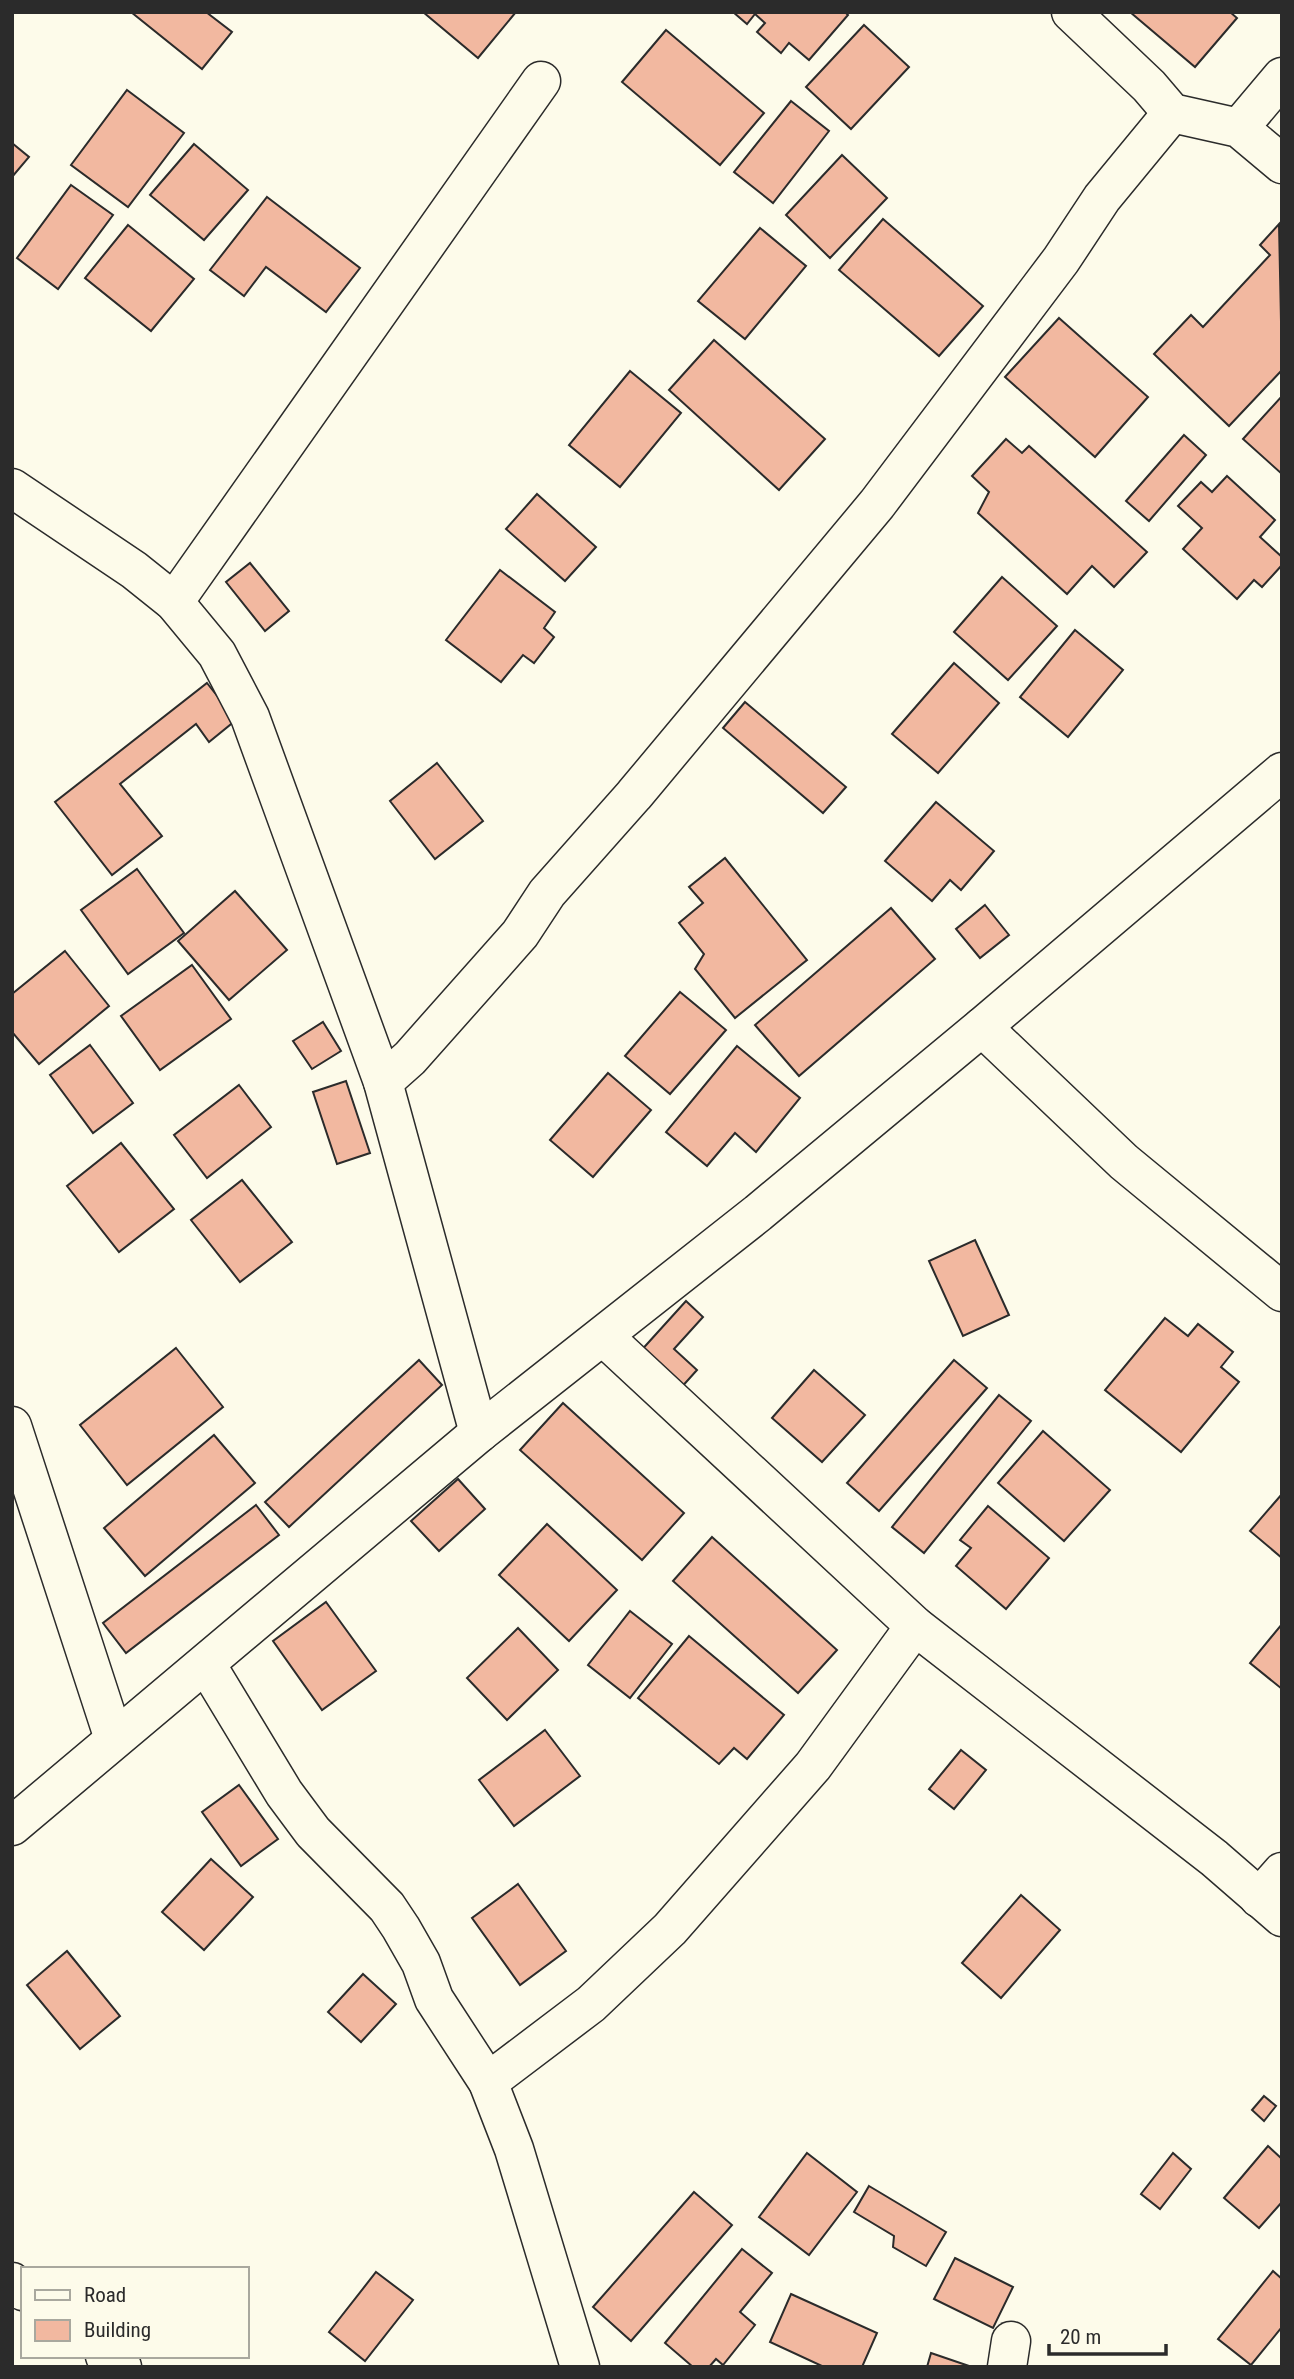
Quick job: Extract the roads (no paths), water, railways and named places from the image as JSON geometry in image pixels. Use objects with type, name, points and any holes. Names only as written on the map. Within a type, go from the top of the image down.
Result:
[{"type":"street","points":[[1071,12],[1149,86],[1172,113],[1239,128],[1282,163]]},
{"type":"street","points":[[1239,128],[1282,77]]},
{"type":"street","points":[[174,602],[541,80]]},
{"type":"street","points":[[383,1082],[410,1058],[520,934],[547,893],[643,785],[877,504],[1061,260],[1102,198],[1172,113]]},
{"type":"street","points":[[12,488],[134,570],[174,602],[216,654],[250,717],[383,1082],[479,1433]]},
{"type":"street","points":[[12,1826],[479,1433],[758,1213],[1282,772]]},
{"type":"street","points":[[982,1027],[1135,1171],[1282,1292]]},
{"type":"street","points":[[603,1336],[915,1626],[1214,1858],[1274,1896]]},
{"type":"street","points":[[12,1426],[114,1739]]},
{"type":"street","points":[[488,2082],[591,2004],[670,1929],[813,1766],[915,1626]]},
{"type":"street","points":[[206,1664],[284,1793],[313,1832],[387,1907],[421,1963],[434,1999],[488,2082],[514,2150],[580,2367]]}]
